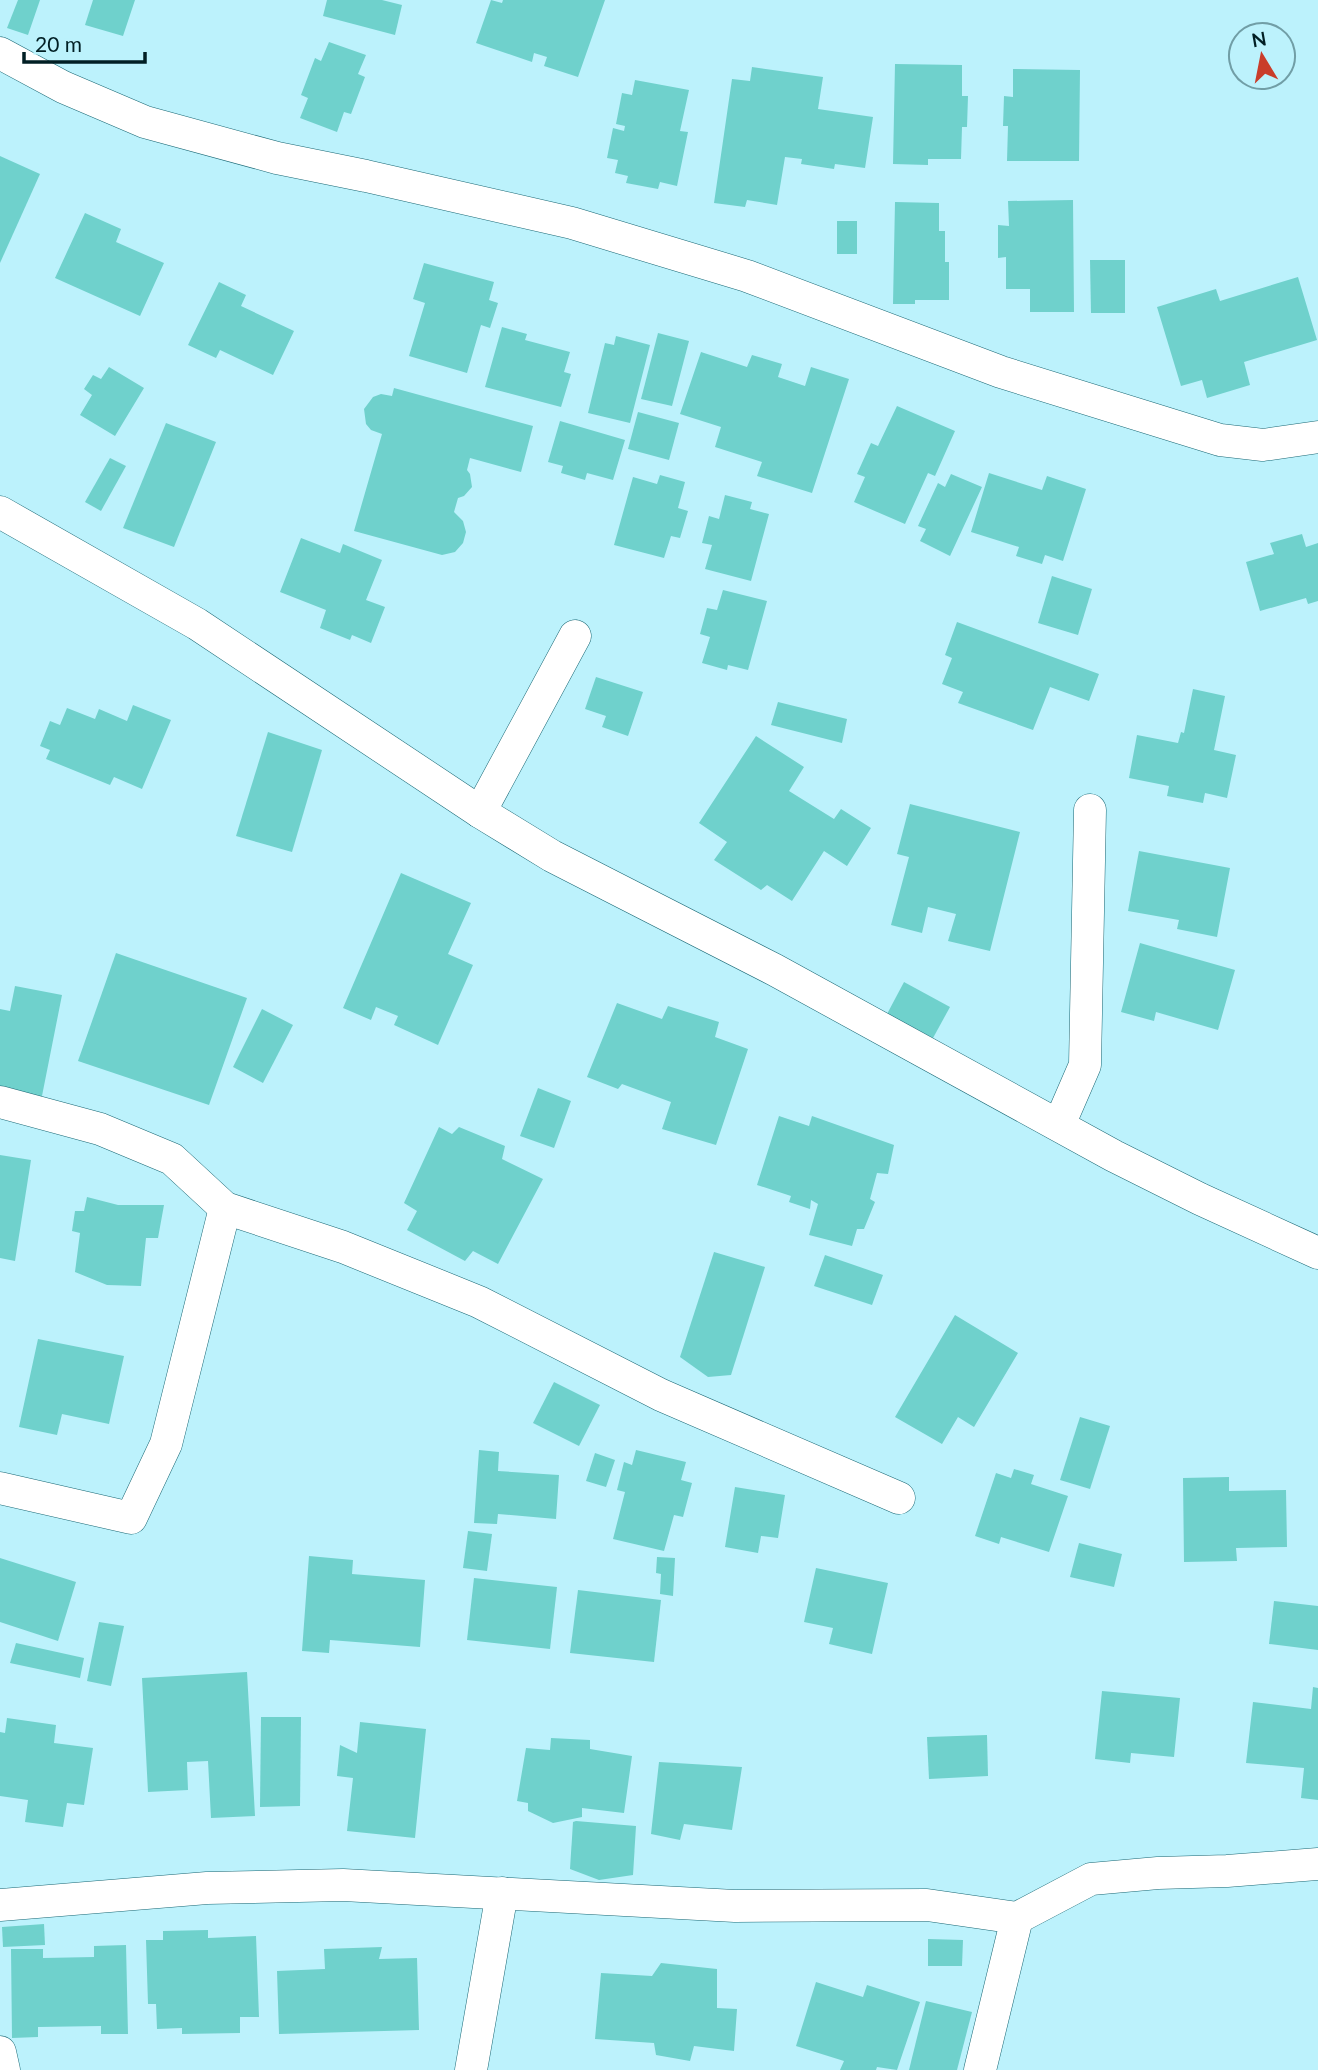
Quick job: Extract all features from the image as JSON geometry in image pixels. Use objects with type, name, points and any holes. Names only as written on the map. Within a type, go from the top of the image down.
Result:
[{"type":"street","points":[[0,53],[63,87],[145,122],[277,158],[572,223],[747,276],[1000,372],[1220,440],[1263,444],[1318,437]]},
{"type":"street","points":[[0,512],[197,624],[480,812],[552,856],[786,977],[1114,1156],[1200,1199],[1318,1252]]},
{"type":"street","points":[[480,812],[575,636]]},
{"type":"street","points":[[1059,1125],[1086,1065],[1090,810]]},
{"type":"street","points":[[0,1102],[100,1129],[172,1159],[225,1208],[343,1247],[479,1302],[661,1395],[900,1498]]},
{"type":"street","points":[[0,1488],[131,1518],[166,1444],[225,1208]]},
{"type":"street","points":[[0,1905],[207,1888],[344,1885],[735,1906],[927,1905],[1017,1918],[1091,1879],[1318,1864]]},
{"type":"street","points":[[471,2070],[502,1893]]},
{"type":"street","points":[[979,2070],[1017,1918]]},
{"type":"street","points":[[0,2052],[4,2070]]},
{"type":"building","points":[[18,0],[40,0],[28,35],[7,28]]},
{"type":"building","points":[[93,0],[135,0],[123,36],[85,25]]},
{"type":"building","points":[[327,0],[382,0],[402,5],[395,35],[323,16]]},
{"type":"building","points":[[491,0],[502,3],[503,0],[605,0],[578,77],[544,66],[547,57],[534,53],[532,62],[476,43]]},
{"type":"building","points":[[329,42],[366,55],[358,74],[365,77],[351,114],[344,112],[337,132],[300,118],[308,98],[301,95],[315,58],[321,61]]},
{"type":"building","points":[[895,64],[962,65],[962,96],[968,96],[967,127],[962,127],[961,159],[928,159],[928,165],[893,164]]},
{"type":"building","points":[[752,67],[823,77],[818,109],[873,117],[865,168],[835,164],[834,169],[801,164],[802,159],[785,157],[777,205],[747,200],[745,207],[714,203],[732,79],[750,81]]},
{"type":"building","points":[[1013,69],[1080,70],[1079,161],[1007,161],[1008,126],[1003,126],[1004,96],[1013,97]]},
{"type":"building","points":[[635,80],[689,90],[680,131],[688,132],[677,186],[660,182],[658,189],[626,183],[628,176],[615,173],[618,160],[607,158],[613,128],[624,131],[625,126],[616,124],[622,93],[632,95]]},
{"type":"building","points":[[0,156],[40,174],[0,263]]},
{"type":"building","points":[[1073,200],[1074,312],[1030,312],[1030,289],[1006,289],[1006,257],[998,258],[998,225],[1009,226],[1008,201]]},
{"type":"building","points":[[895,202],[939,203],[939,231],[945,231],[945,262],[949,262],[949,300],[915,300],[915,304],[893,304]]},
{"type":"building","points":[[85,213],[121,229],[116,242],[164,263],[140,316],[55,278]]},
{"type":"building","points":[[837,221],[857,221],[857,254],[837,254]]},
{"type":"building","points":[[1090,260],[1125,260],[1125,313],[1091,313]]},
{"type":"building","points":[[424,263],[494,282],[489,300],[498,303],[490,328],[481,325],[467,373],[409,356],[425,303],[413,299]]},
{"type":"building","points":[[1298,277],[1317,340],[1244,362],[1250,385],[1207,398],[1202,380],[1181,386],[1157,307],[1216,289],[1220,301]]},
{"type":"building","points":[[219,282],[246,295],[241,306],[294,331],[273,375],[220,350],[216,358],[188,345]]},
{"type":"building","points":[[502,327],[527,334],[525,340],[570,352],[564,372],[571,374],[561,407],[485,387]]},
{"type":"building","points":[[658,333],[689,341],[672,406],[641,399]]},
{"type":"building","points":[[616,336],[650,345],[630,423],[588,413],[605,343],[614,345]]},
{"type":"building","points":[[701,352],[747,367],[752,355],[782,364],[778,377],[805,386],[811,367],[849,379],[812,493],[757,476],[762,462],[715,447],[721,427],[680,414]]},
{"type":"building","points":[[109,367],[144,388],[115,436],[80,415],[92,395],[84,389],[93,375],[101,379]]},
{"type":"building","points":[[394,388],[533,426],[521,472],[470,458],[467,470],[472,487],[464,496],[458,498],[454,512],[463,521],[466,532],[463,543],[455,552],[442,555],[354,531],[382,434],[371,430],[366,424],[364,409],[373,397],[381,394],[392,396]]},
{"type":"building","points":[[897,406],[955,431],[935,476],[928,473],[905,524],[854,502],[865,477],[857,474],[871,443],[878,446]]},
{"type":"building","points":[[638,412],[679,423],[669,460],[628,449]]},
{"type":"building","points":[[560,421],[625,440],[613,480],[587,473],[585,480],[561,473],[563,466],[548,462]]},
{"type":"building","points":[[166,423],[216,442],[174,547],[123,528]]},
{"type":"building","points":[[110,458],[126,466],[101,511],[85,502]]},
{"type":"building","points":[[989,473],[1042,490],[1047,476],[1086,489],[1063,561],[1045,555],[1042,564],[1016,556],[1019,547],[971,532]]},
{"type":"building","points":[[951,474],[982,487],[950,556],[920,541],[926,529],[918,526],[938,483],[945,487]]},
{"type":"building","points":[[660,475],[685,482],[678,508],[688,511],[680,538],[671,536],[664,558],[614,545],[633,477],[657,484]]},
{"type":"building","points":[[725,495],[752,502],[750,509],[769,514],[751,581],[705,569],[712,545],[702,543],[709,516],[719,519]]},
{"type":"building","points":[[1302,534],[1306,547],[1318,543],[1318,601],[1308,604],[1306,598],[1260,611],[1246,562],[1274,554],[1270,543]]},
{"type":"building","points":[[301,538],[340,553],[343,544],[382,560],[366,600],[385,607],[371,643],[352,635],[350,640],[320,628],[326,610],[280,592]]},
{"type":"building","points":[[1052,576],[1092,589],[1078,635],[1038,623]]},
{"type":"building","points":[[723,590],[767,601],[748,670],[728,665],[727,670],[702,663],[710,637],[700,634],[707,608],[717,610]]},
{"type":"building","points":[[957,622],[1099,674],[1089,701],[1050,687],[1033,730],[958,703],[963,692],[942,684],[952,658],[945,655]]},
{"type":"building","points":[[596,677],[643,692],[628,736],[602,727],[606,716],[585,709]]},
{"type":"building","points":[[1193,689],[1225,696],[1214,750],[1236,755],[1227,798],[1205,793],[1203,803],[1167,796],[1169,786],[1129,778],[1137,735],[1178,743],[1181,732],[1184,733]]},
{"type":"building","points":[[778,702],[847,719],[842,743],[771,725]]},
{"type":"building","points":[[133,705],[171,720],[142,789],[114,777],[110,785],[46,759],[50,750],[40,746],[50,721],[60,725],[67,708],[95,719],[99,709],[127,721]]},
{"type":"building","points":[[268,732],[322,750],[292,852],[236,836]]},
{"type":"building","points":[[756,736],[804,767],[789,791],[834,819],[841,809],[871,828],[847,866],[824,851],[792,901],[767,885],[761,890],[714,860],[727,842],[699,823]]},
{"type":"building","points":[[910,804],[1020,832],[990,951],[948,941],[956,914],[928,907],[922,933],[891,925],[909,857],[897,854]]},
{"type":"building","points":[[1139,851],[1230,868],[1217,937],[1177,929],[1179,920],[1128,911]]},
{"type":"building","points":[[401,873],[471,903],[448,954],[473,965],[438,1045],[394,1025],[398,1016],[376,1007],[371,1020],[343,1008]]},
{"type":"building","points":[[1140,943],[1235,970],[1218,1030],[1156,1012],[1154,1021],[1121,1012]]},
{"type":"building","points":[[116,953],[247,998],[209,1105],[78,1061]]},
{"type":"building","points":[[904,982],[950,1007],[933,1038],[887,1014]]},
{"type":"building","points":[[15,986],[62,995],[41,1101],[0,1093],[0,1009],[10,1011]]},
{"type":"building","points":[[617,1003],[662,1019],[668,1006],[719,1022],[715,1037],[748,1049],[716,1145],[662,1129],[671,1102],[622,1084],[618,1089],[587,1077]]},
{"type":"building","points":[[262,1009],[293,1025],[263,1083],[233,1067]]},
{"type":"building","points":[[538,1088],[571,1101],[554,1148],[520,1136]]},
{"type":"building","points":[[779,1116],[809,1126],[812,1116],[894,1145],[888,1174],[877,1173],[870,1199],[875,1202],[864,1229],[857,1229],[852,1246],[809,1235],[818,1204],[811,1200],[810,1209],[789,1202],[791,1196],[757,1185]]},
{"type":"building","points":[[439,1127],[452,1134],[459,1127],[505,1146],[502,1159],[543,1179],[498,1264],[473,1251],[465,1261],[407,1230],[417,1211],[404,1203]]},
{"type":"building","points":[[0,1155],[31,1160],[15,1261],[0,1258]]},
{"type":"building","points":[[87,1197],[118,1205],[164,1205],[158,1238],[146,1238],[141,1286],[107,1285],[75,1272],[80,1233],[72,1231],[75,1211],[84,1211]]},
{"type":"building","points":[[714,1252],[765,1267],[731,1375],[708,1377],[680,1357]]},
{"type":"building","points":[[825,1255],[883,1275],[872,1305],[814,1286]]},
{"type":"building","points":[[955,1315],[1018,1353],[974,1427],[958,1417],[942,1444],[895,1417]]},
{"type":"building","points":[[38,1339],[124,1356],[109,1424],[62,1414],[57,1435],[19,1427]]},
{"type":"building","points":[[554,1382],[600,1405],[579,1446],[533,1423]]},
{"type":"building","points":[[1080,1417],[1110,1426],[1090,1489],[1060,1480]]},
{"type":"building","points":[[479,1450],[499,1452],[498,1471],[559,1475],[556,1519],[498,1514],[497,1524],[474,1523]]},
{"type":"building","points":[[636,1450],[686,1462],[681,1480],[692,1483],[683,1517],[674,1515],[664,1551],[613,1539],[625,1492],[617,1490],[624,1462],[632,1465]]},
{"type":"building","points":[[595,1453],[615,1460],[606,1487],[586,1481]]},
{"type":"building","points":[[1014,1469],[1034,1475],[1031,1484],[1068,1496],[1049,1552],[1001,1537],[999,1544],[975,1536],[996,1473],[1011,1478]]},
{"type":"building","points":[[1229,1477],[1229,1491],[1286,1490],[1287,1547],[1236,1548],[1237,1561],[1184,1562],[1183,1478]]},
{"type":"building","points":[[735,1487],[785,1495],[778,1538],[761,1536],[758,1553],[725,1547]]},
{"type":"building","points":[[468,1531],[492,1534],[487,1571],[463,1568]]},
{"type":"building","points":[[1079,1543],[1122,1554],[1114,1587],[1070,1577]]},
{"type":"building","points":[[309,1556],[353,1560],[352,1574],[425,1580],[420,1647],[330,1640],[329,1653],[302,1651]]},
{"type":"building","points":[[657,1557],[675,1558],[673,1596],[660,1594],[661,1574],[656,1573]]},
{"type":"building","points":[[0,1558],[76,1582],[58,1641],[0,1622]]},
{"type":"building","points":[[816,1568],[888,1583],[872,1654],[829,1644],[833,1628],[804,1622]]},
{"type":"building","points":[[474,1578],[557,1587],[550,1649],[467,1640]]},
{"type":"building","points":[[578,1590],[661,1600],[654,1662],[570,1653]]},
{"type":"building","points":[[1274,1601],[1318,1606],[1318,1650],[1269,1644]]},
{"type":"building","points":[[99,1622],[124,1626],[111,1686],[87,1681]]},
{"type":"building","points":[[16,1643],[84,1658],[80,1678],[10,1663]]},
{"type":"building","points":[[247,1672],[255,1816],[211,1818],[208,1761],[187,1762],[188,1790],[148,1792],[142,1678]]},
{"type":"building","points":[[1313,1687],[1318,1688],[1318,1800],[1301,1798],[1304,1768],[1246,1763],[1253,1702],[1311,1709]]},
{"type":"building","points":[[1102,1691],[1180,1698],[1174,1757],[1131,1753],[1130,1763],[1095,1759]]},
{"type":"building","points":[[261,1717],[301,1717],[300,1806],[260,1807]]},
{"type":"building","points":[[7,1718],[56,1725],[54,1743],[93,1748],[84,1805],[67,1803],[63,1827],[25,1822],[28,1800],[0,1796],[0,1732],[5,1733]]},
{"type":"building","points":[[360,1722],[426,1729],[415,1838],[347,1831],[353,1778],[337,1776],[340,1745],[357,1753]]},
{"type":"building","points":[[987,1735],[988,1776],[929,1779],[927,1737]]},
{"type":"building","points":[[551,1738],[590,1740],[590,1749],[632,1756],[624,1813],[582,1808],[582,1817],[553,1823],[528,1811],[528,1803],[517,1801],[526,1748],[550,1750]]},
{"type":"building","points":[[659,1762],[742,1767],[732,1830],[684,1824],[680,1840],[651,1834]]},
{"type":"building","points":[[573,1822],[636,1826],[633,1875],[599,1880],[570,1869]]},
{"type":"building","points":[[44,1924],[45,1945],[3,1947],[2,1927]]},
{"type":"building","points":[[208,1930],[208,1938],[256,1936],[259,2017],[240,2017],[240,2033],[182,2034],[182,2028],[157,2029],[156,2004],[148,2004],[146,1940],[163,1940],[163,1931]]},
{"type":"building","points":[[928,1939],[963,1940],[962,1966],[928,1966]]},
{"type":"building","points":[[126,1945],[128,2034],[101,2034],[101,2026],[38,2027],[38,2037],[12,2038],[11,1949],[43,1949],[43,1958],[94,1957],[94,1946]]},
{"type":"building","points":[[382,1947],[379,1959],[417,1958],[419,2030],[279,2034],[277,1971],[325,1969],[324,1949]]},
{"type":"building","points":[[661,1963],[717,1969],[717,2008],[737,2009],[734,2051],[694,2046],[690,2061],[656,2055],[654,2043],[595,2039],[601,1973],[652,1976]]},
{"type":"building","points":[[816,1982],[863,1997],[867,1985],[920,2002],[897,2070],[877,2067],[876,2070],[840,2070],[844,2061],[796,2046]]},
{"type":"building","points":[[926,2001],[972,2012],[957,2070],[909,2070]]}]
